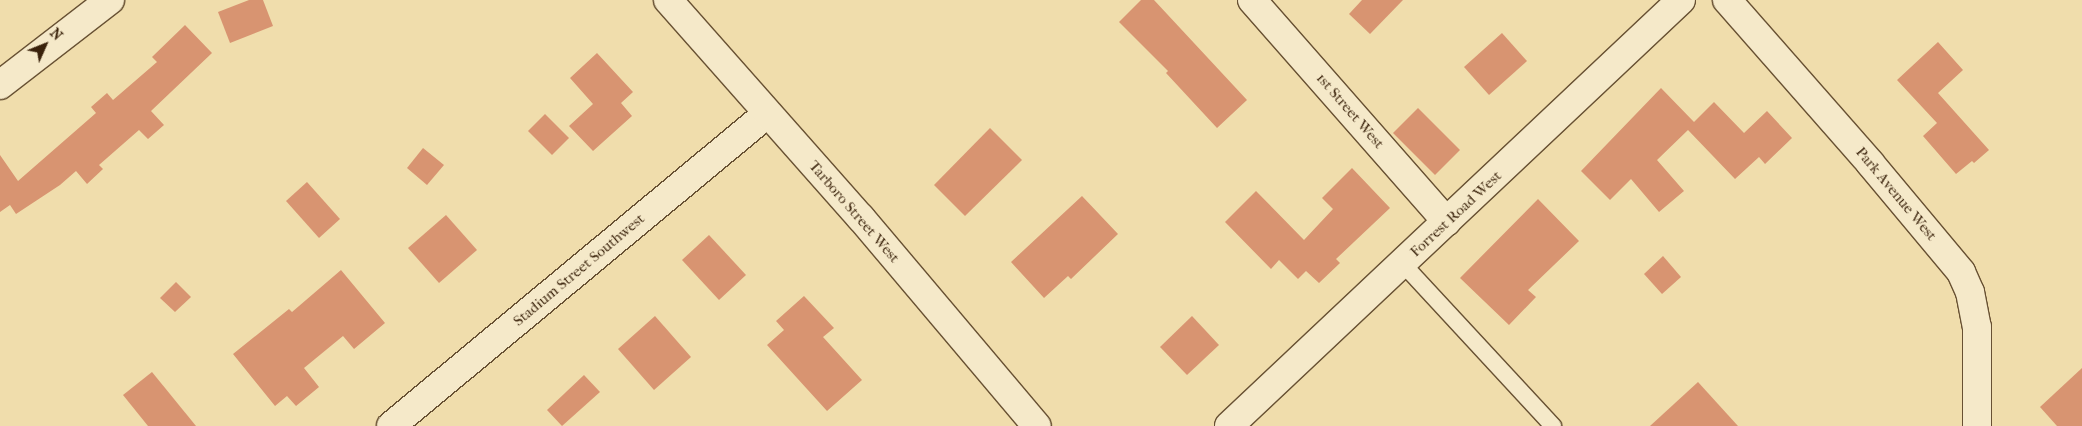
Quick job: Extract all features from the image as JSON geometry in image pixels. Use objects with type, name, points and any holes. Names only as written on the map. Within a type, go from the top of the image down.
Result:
[{"type":"street","points":[[0,85],[110,0]]},
{"type":"street","name":"Tarboro Street West","points":[[668,0],[861,218],[1037,426]]},
{"type":"street","name":"1st Street West","points":[[1252,0],[1447,222]]},
{"type":"street","name":"Forrest Road West","points":[[1229,426],[1681,0]]},
{"type":"street","name":"Park Avenue West","points":[[1727,0],[1870,163],[1961,272],[1970,292],[1977,327],[1977,426]]},
{"type":"street","name":"Stadium Street Southwest","points":[[391,426],[767,114]]},
{"type":"lane","points":[[1403,264],[1500,371],[1553,426]]},
{"type":"building","points":[[249,0],[263,0],[273,26],[230,43],[218,12]]},
{"type":"building","points":[[1141,0],[1154,0],[1247,100],[1217,128],[1166,73],[1168,71],[1119,22]]},
{"type":"building","points":[[1362,0],[1403,0],[1370,34],[1349,14]]},
{"type":"building","points":[[185,25],[212,53],[151,111],[164,125],[148,139],[139,130],[99,165],[103,169],[87,184],[76,171],[60,185],[16,214],[10,205],[0,212],[0,155],[18,181],[96,113],[91,107],[107,93],[113,100],[157,62],[152,57]]},
{"type":"building","points":[[1502,33],[1527,61],[1489,95],[1464,67]]},
{"type":"building","points":[[1938,42],[1963,70],[1938,93],[1989,150],[1974,163],[1972,161],[1956,174],[1923,136],[1937,123],[1897,80]]},
{"type":"building","points":[[597,53],[633,92],[621,103],[632,116],[593,151],[569,126],[593,104],[570,78]]},
{"type":"building","points":[[1661,88],[1694,122],[1714,102],[1744,133],[1767,111],[1792,138],[1765,164],[1759,157],[1735,179],[1688,130],[1657,160],[1684,191],[1659,212],[1631,179],[1610,200],[1581,171]]},
{"type":"building","points":[[1418,108],[1460,150],[1435,175],[1393,133]]},
{"type":"building","points":[[545,114],[569,138],[552,155],[528,131]]},
{"type":"building","points":[[990,128],[1022,160],[965,216],[934,185]]},
{"type":"building","points":[[423,148],[444,165],[427,185],[407,168]]},
{"type":"building","points":[[1352,168],[1390,208],[1336,259],[1340,263],[1319,283],[1306,271],[1298,279],[1279,260],[1271,269],[1225,222],[1256,191],[1304,240],[1333,209],[1322,198]]},
{"type":"building","points":[[307,182],[340,219],[319,238],[286,201]]},
{"type":"building","points":[[1082,196],[1118,234],[1071,279],[1068,276],[1044,298],[1011,262]]},
{"type":"building","points":[[1538,199],[1579,241],[1528,290],[1536,297],[1509,325],[1460,278]]},
{"type":"building","points":[[446,215],[477,250],[439,283],[408,248]]},
{"type":"building","points":[[709,235],[746,275],[719,300],[682,260]]},
{"type":"building","points":[[1663,256],[1681,277],[1662,294],[1644,274]]},
{"type":"building","points":[[341,270],[385,323],[354,349],[343,336],[304,368],[319,387],[296,406],[287,396],[275,406],[233,354],[289,309],[292,312]]},
{"type":"building","points":[[176,282],[191,297],[175,312],[160,298]]},
{"type":"building","points":[[804,296],[834,328],[823,337],[862,380],[827,411],[767,345],[784,330],[776,321]]},
{"type":"building","points":[[655,316],[691,357],[654,390],[618,349]]},
{"type":"building","points":[[1192,316],[1219,345],[1187,375],[1160,347]]},
{"type":"building","points":[[2082,368],[2082,426],[2057,426],[2040,407]]},
{"type":"building","points":[[152,372],[196,426],[148,426],[123,395]]},
{"type":"building","points":[[584,375],[600,392],[562,426],[547,410]]},
{"type":"building","points":[[1698,382],[1738,426],[1650,426]]}]
